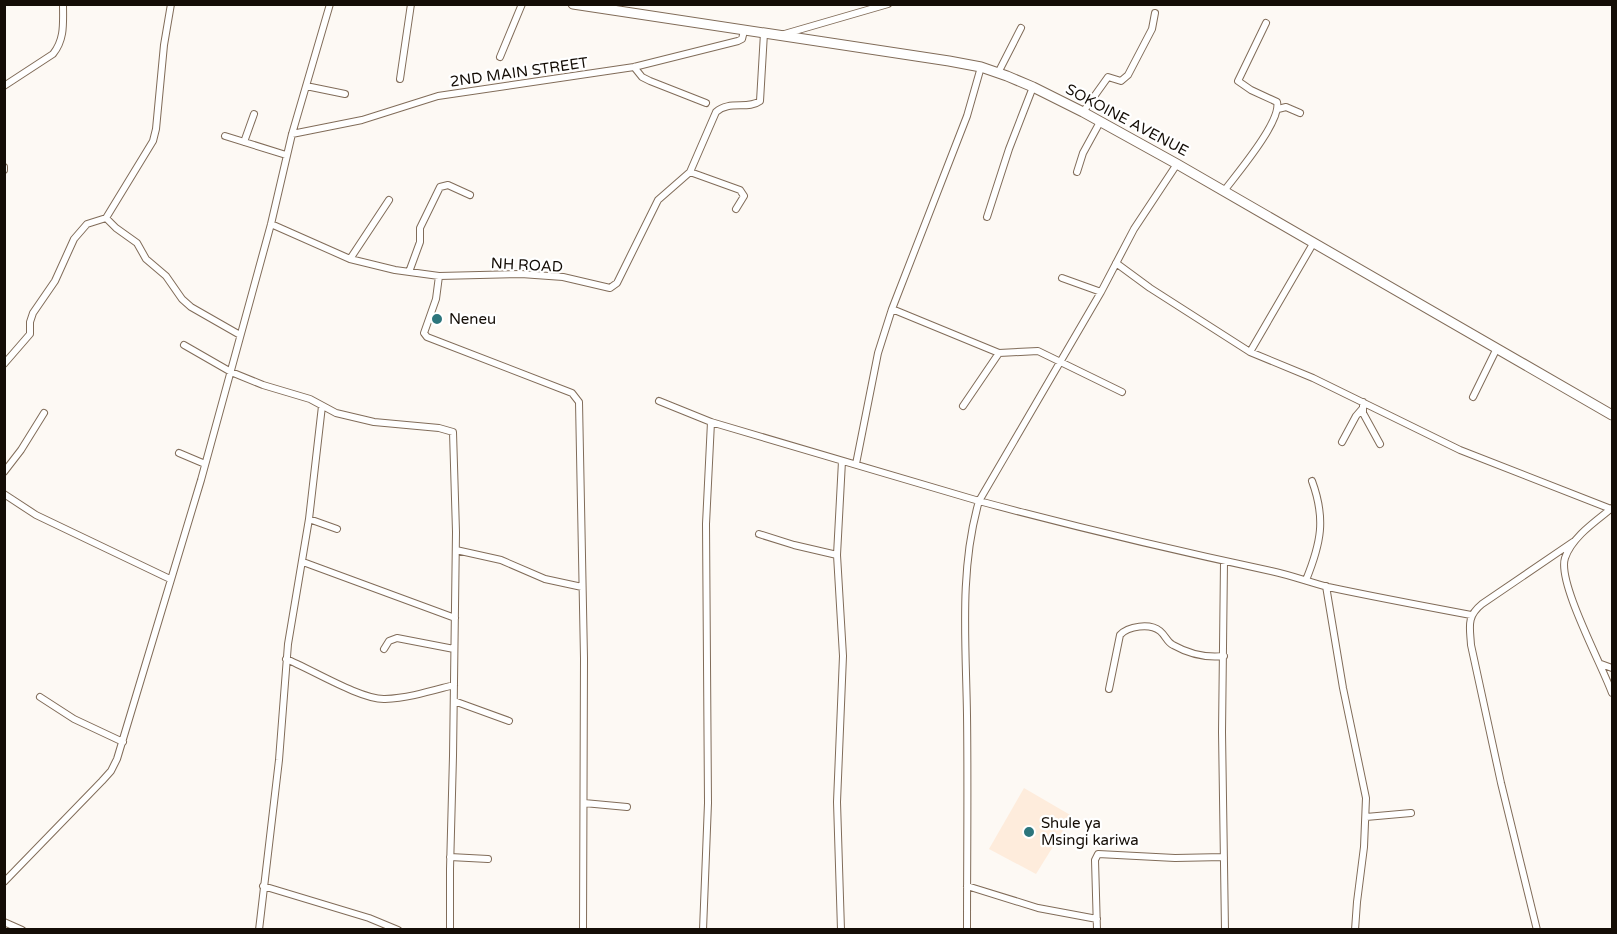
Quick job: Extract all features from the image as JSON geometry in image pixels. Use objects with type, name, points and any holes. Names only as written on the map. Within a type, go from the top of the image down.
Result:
[{"type":"street","points":[[4,86],[45,60],[57,48],[62,36],[63,4]]},
{"type":"street","points":[[4,364],[29,335],[33,313],[55,281],[74,239],[87,224],[106,218],[148,153],[156,129],[164,45],[171,4]]},
{"type":"street","points":[[4,882],[111,771],[123,742],[231,372],[271,224],[286,155],[330,4]]},
{"type":"street","points":[[400,79],[411,4]]},
{"type":"street","points":[[500,57],[522,4]]},
{"type":"street","name":"SOKOINE AVENUE","points":[[573,4],[781,35],[981,68],[998,73],[1033,87],[1083,112],[1177,164],[1612,415]]},
{"type":"street","points":[[781,35],[888,4]]},
{"type":"street","points":[[1083,112],[1108,77],[1121,81],[1128,75],[1152,29],[1155,13]]},
{"type":"street","points":[[1224,191],[1259,144],[1278,109],[1277,102],[1238,81],[1266,23]]},
{"type":"street","points":[[998,73],[1021,28]]},
{"type":"street","name":"2ND MAIN STREET","points":[[292,135],[362,120],[438,96],[634,67],[738,41],[742,39],[744,31]]},
{"type":"street","name":"NH ROAD","points":[[271,224],[350,259],[409,272],[439,276],[521,274],[563,277],[610,288],[617,283],[658,200],[690,172],[716,112],[721,107],[754,104],[760,100],[764,33]]},
{"type":"street","points":[[634,67],[642,77],[650,81],[706,103]]},
{"type":"street","points":[[856,464],[878,353],[892,309],[967,116],[981,68]]},
{"type":"street","points":[[306,86],[345,94]]},
{"type":"street","points":[[987,217],[1009,149],[1033,87]]},
{"type":"street","points":[[1278,109],[1286,107],[1300,113]]},
{"type":"street","points":[[244,142],[254,114]]},
{"type":"street","points":[[1077,172],[1083,153],[1100,122]]},
{"type":"street","points":[[225,136],[286,155]]},
{"type":"street","points":[[968,930],[967,712],[964,634],[970,537],[979,501],[1101,292],[1134,229],[1177,164]]},
{"type":"street","points":[[690,172],[740,190],[744,196],[736,209]]},
{"type":"street","points":[[409,272],[420,242],[420,228],[440,187],[448,185],[470,195]]},
{"type":"street","points":[[350,259],[389,200]]},
{"type":"street","points":[[106,218],[137,243],[146,259],[166,276],[182,299],[191,307],[240,335]]},
{"type":"street","points":[[1250,352],[1314,242]]},
{"type":"street","points":[[1116,263],[1150,288],[1250,352],[1289,367],[1363,405],[1460,450],[1612,508],[1574,542],[1482,604],[1471,615],[1471,645],[1501,783],[1537,930]]},
{"type":"street","points":[[439,276],[436,299],[424,333],[426,337],[572,393],[579,402],[584,803],[582,930]]},
{"type":"street","points":[[1062,278],[1101,292]]},
{"type":"street","points":[[892,309],[999,352],[1038,351],[1122,392]]},
{"type":"street","points":[[184,345],[231,372],[263,385],[310,399],[336,413],[390,424],[439,428],[453,432],[456,550],[450,930]]},
{"type":"street","points":[[1473,397],[1497,348]]},
{"type":"street","points":[[963,406],[999,352]]},
{"type":"street","points":[[659,401],[711,422],[979,501],[1096,532],[1273,571],[1326,586],[1471,615]]},
{"type":"street","points":[[1342,442],[1363,405]]},
{"type":"street","points":[[1363,405],[1367,423],[1380,444]]},
{"type":"street","points":[[259,930],[279,760],[286,658],[303,562],[322,406]]},
{"type":"street","points":[[4,472],[44,413]]},
{"type":"street","points":[[703,930],[708,803],[706,524],[711,422]]},
{"type":"street","points":[[179,453],[205,464]]},
{"type":"street","points":[[841,930],[837,790],[843,656],[837,555],[842,461]]},
{"type":"street","points":[[1306,580],[1320,540],[1321,520],[1312,481]]},
{"type":"street","points":[[4,494],[43,519],[170,579]]},
{"type":"street","points":[[309,519],[337,529]]},
{"type":"street","points":[[759,534],[837,555]]},
{"type":"street","points":[[1574,542],[1564,564],[1565,582],[1612,693]]},
{"type":"street","points":[[456,550],[501,560],[546,579],[582,587]]},
{"type":"street","points":[[303,562],[455,618]]},
{"type":"street","points":[[1224,562],[1222,732],[1225,930]]},
{"type":"street","points":[[1326,586],[1342,688],[1364,786],[1366,817],[1355,930]]},
{"type":"street","points":[[1109,689],[1120,634],[1129,629],[1149,627],[1160,631],[1170,644],[1184,650],[1202,656],[1224,656]]},
{"type":"street","points":[[384,649],[389,641],[397,638],[454,649]]},
{"type":"street","points":[[286,658],[361,694],[378,699],[414,696],[454,685]]},
{"type":"street","points":[[1601,664],[1612,668]]},
{"type":"street","points":[[40,697],[74,719],[123,742]]},
{"type":"street","points":[[454,701],[509,721]]},
{"type":"street","points":[[584,803],[627,807]]},
{"type":"street","points":[[1366,817],[1411,813]]},
{"type":"street","points":[[1097,930],[1095,860],[1098,854],[1175,858],[1224,856]]},
{"type":"street","points":[[450,857],[488,859]]},
{"type":"street","points":[[263,886],[369,918],[398,930]]},
{"type":"street","points":[[967,886],[1038,908],[1097,919]]},
{"type":"street","points":[[4,922],[22,930]]},
{"type":"shaded area","points":[[1024,788],[1072,816],[1036,874],[989,849]]},
{"type":"place","name":"Neneu","points":[[437,319]]},
{"type":"place","name":"Shule ya Msingi kariwa","points":[[1029,832]]}]
